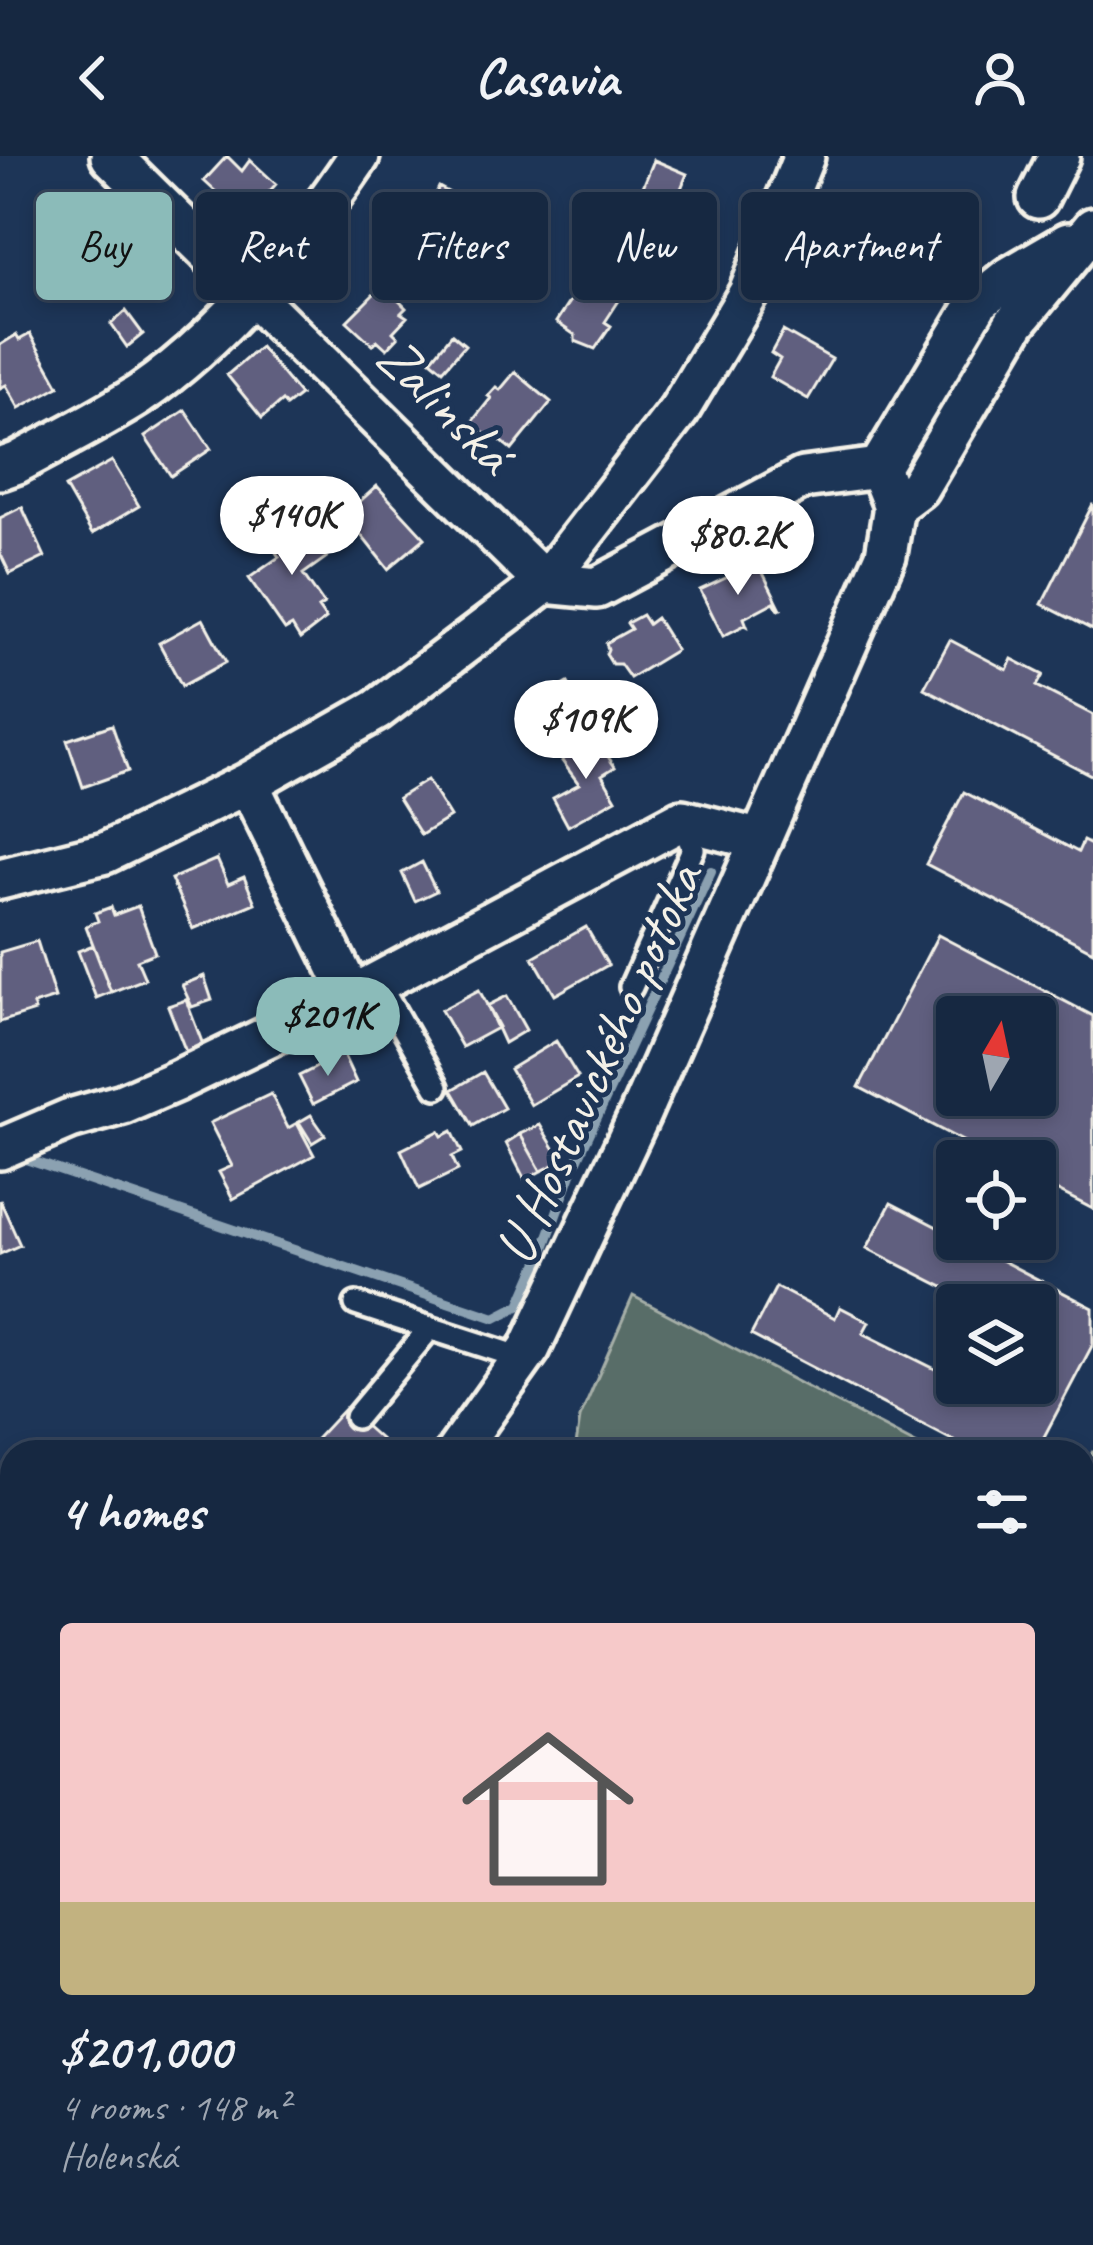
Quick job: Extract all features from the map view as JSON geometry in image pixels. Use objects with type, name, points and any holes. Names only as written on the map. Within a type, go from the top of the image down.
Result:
[{"type":"street","name":"Zalinská","points":[[111,156],[196,238]]},
{"type":"street","points":[[335,192],[358,156]]},
{"type":"street","points":[[0,879],[105,853],[248,783],[376,710],[545,583],[679,410],[749,293],[804,156]]},
{"type":"street","points":[[1038,198],[1059,156]]},
{"type":"street","points":[[879,468],[978,302],[1008,278],[1093,227]]},
{"type":"street","points":[[879,468],[894,506],[918,488],[1016,323],[1093,227]]},
{"type":"street","points":[[0,469],[17,464],[139,394],[200,346],[244,300]]},
{"type":"street","name":"Zalinská","points":[[260,300],[545,583]]},
{"type":"street","points":[[545,583],[598,588],[803,478],[879,468]]},
{"type":"street","name":"U Hostavického potoka","points":[[464,1440],[522,1358],[640,1114],[886,555],[894,506]]},
{"type":"street","points":[[248,783],[365,989]]},
{"type":"street","points":[[13,1143],[70,1119],[123,1105],[365,989],[682,820],[760,840]]},
{"type":"lane","points":[[631,987],[693,849],[682,820]]},
{"type":"lane","points":[[365,989],[437,1087]]},
{"type":"lane","points":[[356,1304],[522,1358]]},
{"type":"lane","points":[[356,1418],[430,1328]]},
{"type":"green space","points":[[633,1296],[908,1440],[577,1440],[580,1418]]},
{"type":"building","points":[[227,156],[242,171],[250,160],[276,184],[269,192],[216,192],[204,181]]},
{"type":"building","points":[[654,160],[687,174],[680,192],[641,192]]},
{"type":"building","points":[[372,296],[372,300],[398,300],[406,308],[401,313],[407,317],[393,332],[398,337],[387,349],[377,340],[373,345],[347,321]]},
{"type":"building","points":[[572,297],[619,300],[605,322],[611,326],[595,349],[575,341],[575,335],[556,322]]},
{"type":"building","points":[[126,311],[143,334],[127,347],[111,324]]},
{"type":"building","points":[[783,331],[832,359],[808,399],[770,377],[780,359],[771,353]]},
{"type":"building","points":[[30,334],[59,386],[19,408],[6,385],[0,388],[0,345],[16,335],[19,340]]},
{"type":"building","points":[[452,334],[465,345],[443,370],[431,360]]},
{"type":"building","points":[[260,347],[300,395],[286,406],[282,401],[262,418],[227,375]]},
{"type":"building","points":[[515,372],[551,402],[512,450],[471,423],[491,398],[488,396]]},
{"type":"building","points":[[185,410],[211,449],[171,476],[145,437]]},
{"type":"building","points":[[112,461],[139,506],[92,534],[65,487]]},
{"type":"building","points":[[377,486],[425,538],[388,569],[345,515]]},
{"type":"building","points":[[1093,504],[1093,630],[1042,604]]},
{"type":"building","points":[[22,507],[45,557],[10,574],[0,553],[0,518]]},
{"type":"building","points":[[298,515],[327,557],[303,574],[324,604],[318,608],[326,619],[300,639],[292,626],[285,630],[249,578],[279,557],[266,537]]},
{"type":"building","points":[[757,561],[781,609],[774,602],[744,618],[747,626],[723,636],[700,590]]},
{"type":"building","points":[[642,615],[648,624],[656,618],[676,650],[630,678],[620,664],[612,664],[606,643],[631,629],[627,623]]},
{"type":"building","points":[[203,619],[226,662],[182,686],[159,643]]},
{"type":"building","points":[[950,640],[1007,670],[1012,659],[1043,675],[1037,686],[1093,715],[1093,776],[924,688]]},
{"type":"building","points":[[568,683],[581,706],[606,692],[622,720],[566,752],[555,749],[533,703]]},
{"type":"building","points":[[112,725],[128,771],[83,787],[67,740]]},
{"type":"building","points":[[594,736],[615,767],[602,775],[616,799],[568,826],[553,798],[579,784],[562,761],[566,752]]},
{"type":"building","points":[[427,780],[450,817],[421,835],[398,798]]},
{"type":"building","points":[[964,792],[1078,852],[1083,841],[1093,846],[1093,951],[926,864]]},
{"type":"building","points":[[217,859],[228,884],[244,877],[255,903],[193,929],[171,879]]},
{"type":"building","points":[[422,862],[436,891],[415,901],[402,873]]},
{"type":"building","points":[[138,906],[155,953],[137,960],[145,979],[111,992],[86,926],[98,921],[95,913],[111,907],[114,915]]},
{"type":"building","points":[[586,927],[608,965],[555,995],[533,957]]},
{"type":"building","points":[[938,935],[1055,996],[936,996],[936,1116],[1056,1116],[1056,997],[1093,1016],[1093,1209],[1056,1190],[1056,1140],[961,1140],[859,1087]]},
{"type":"building","points":[[37,941],[55,998],[33,1005],[35,1011],[0,1022],[0,952]]},
{"type":"building","points":[[93,945],[111,992],[96,998],[78,951]]},
{"type":"building","points":[[204,976],[212,1000],[192,1007],[182,985]]},
{"type":"building","points":[[479,990],[499,1027],[462,1047],[441,1010]]},
{"type":"building","points":[[507,996],[526,1030],[504,1043],[487,1006]]},
{"type":"building","points":[[186,1000],[205,1050],[188,1057],[168,1006]]},
{"type":"building","points":[[556,1041],[578,1077],[531,1105],[510,1069]]},
{"type":"building","points":[[343,1054],[356,1082],[313,1104],[299,1076]]},
{"type":"building","points":[[483,1072],[504,1108],[473,1126],[452,1090]]},
{"type":"building","points":[[271,1094],[288,1128],[297,1123],[314,1155],[233,1199],[219,1172],[232,1166],[210,1123]]},
{"type":"building","points":[[311,1115],[325,1135],[312,1143],[299,1122]]},
{"type":"building","points":[[540,1125],[562,1161],[541,1171],[520,1134]]},
{"type":"building","points":[[439,1131],[442,1136],[452,1131],[462,1152],[452,1157],[458,1170],[419,1189],[401,1150]]},
{"type":"building","points":[[520,1134],[541,1171],[525,1180],[506,1143]]},
{"type":"building","points":[[0,1200],[20,1245],[0,1254]]},
{"type":"building","points":[[891,1203],[936,1226],[936,1260],[1001,1260],[1047,1284],[938,1284],[867,1248]]},
{"type":"building","points":[[776,1287],[835,1318],[840,1307],[869,1322],[863,1333],[936,1370],[936,1404],[1056,1404],[1056,1289],[1093,1308],[1093,1344],[1042,1440],[952,1440],[751,1335]]},
{"type":"building","points":[[345,1408],[381,1440],[315,1440]]},
{"type":"waterway","points":[[14,1155],[495,1318],[520,1305],[572,1171],[711,871]]}]
